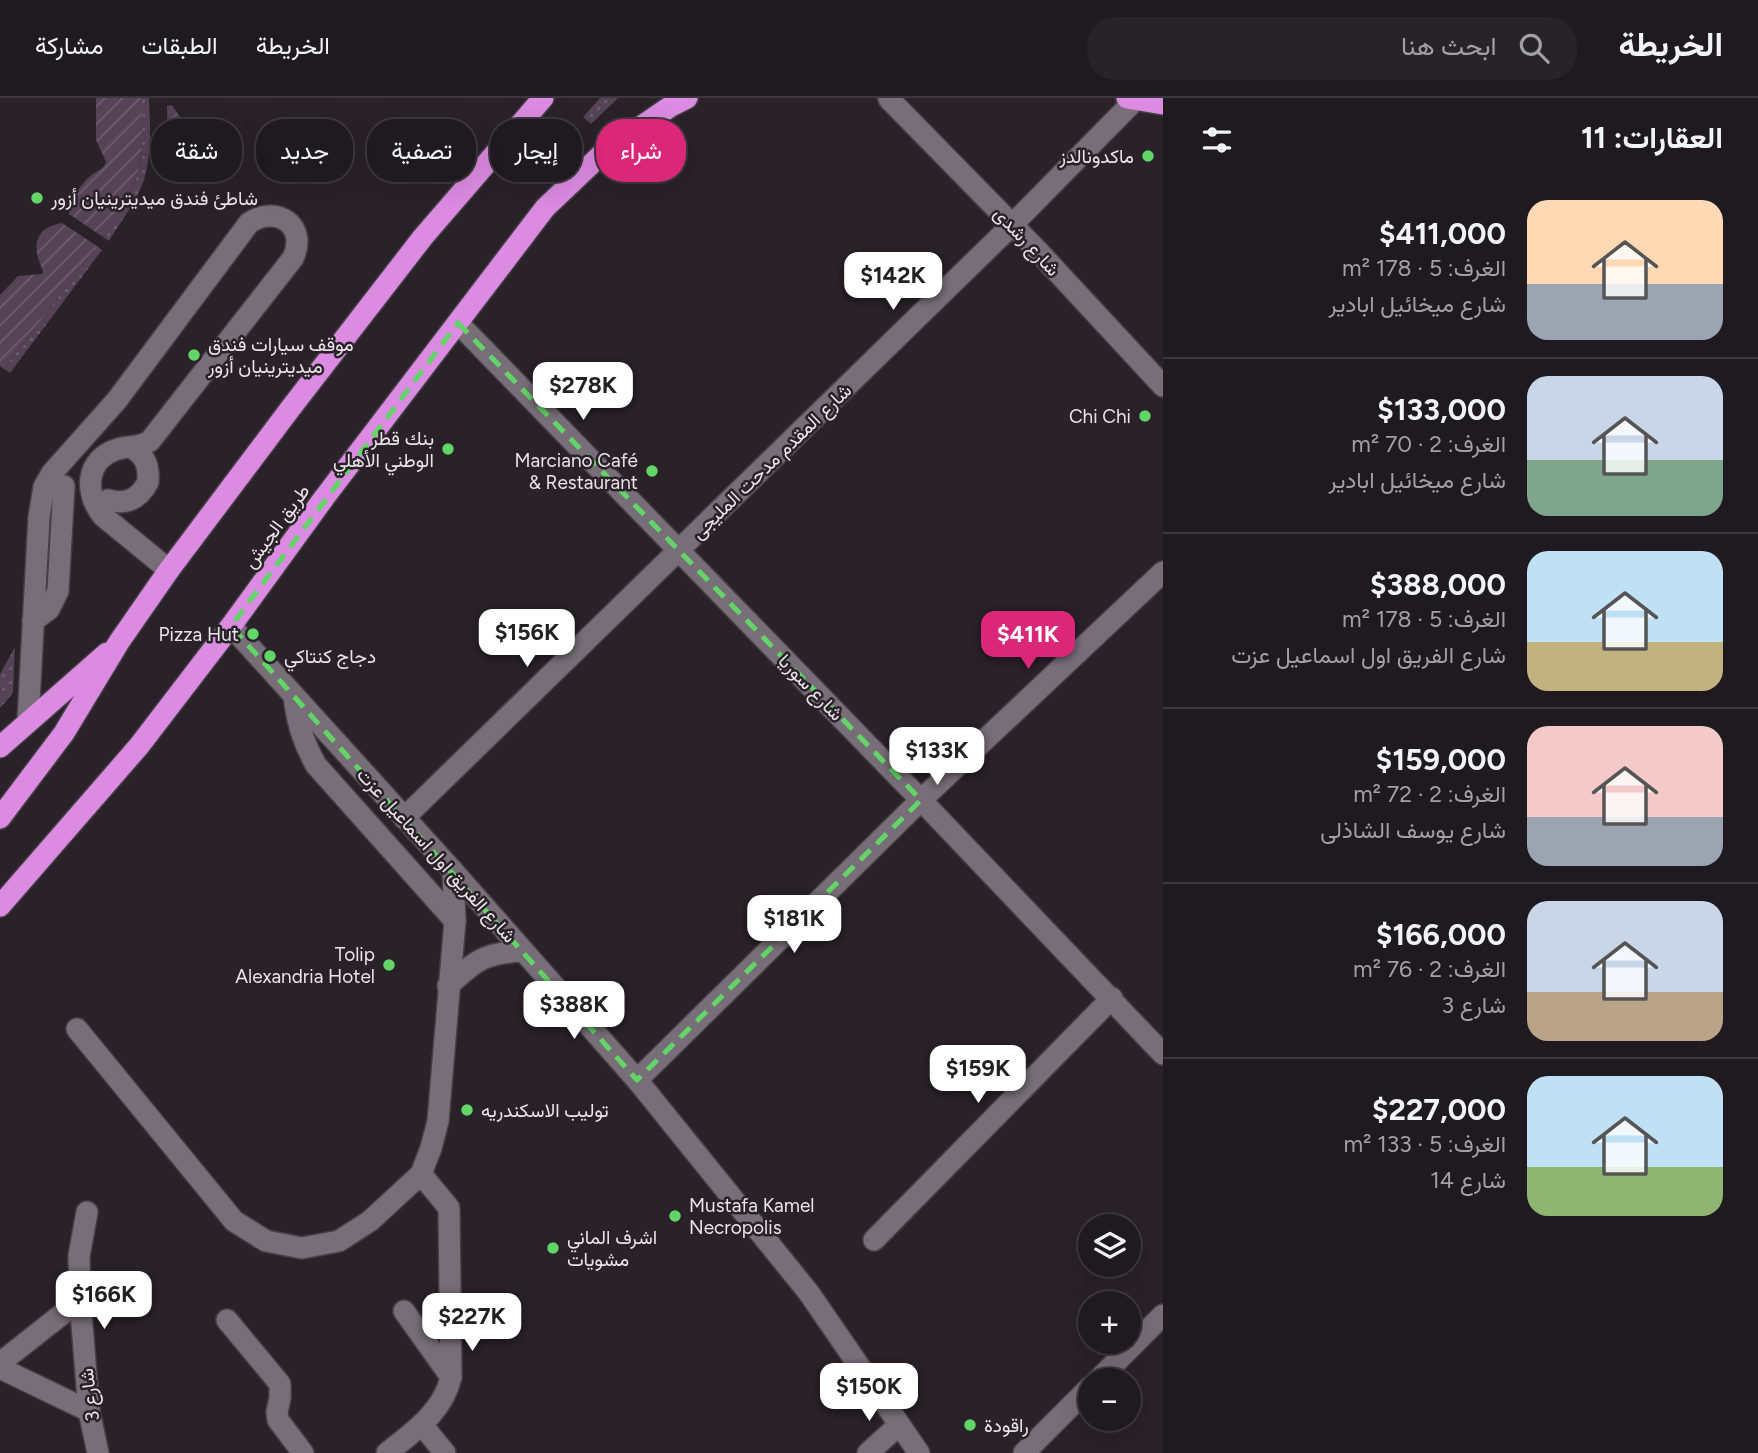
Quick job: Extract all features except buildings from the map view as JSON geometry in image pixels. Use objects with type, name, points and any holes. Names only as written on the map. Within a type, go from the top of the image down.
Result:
[{"type":"highway","points":[[0,818],[64,733],[119,642],[169,570],[423,237],[543,98]]},
{"type":"highway","name":"طريق الجيش","points":[[0,906],[139,746],[545,208],[604,152],[687,98]]},
{"type":"highway","points":[[1131,99],[1163,104]]},
{"type":"highway","points":[[0,747],[119,642]]},
{"type":"street","name":"شارع رشدى","points":[[889,99],[1163,386]]},
{"type":"street","name":"شارع المقدم مدحت المليجى","points":[[404,818],[1012,225],[1131,99]]},
{"type":"street","points":[[28,720],[40,502],[44,487],[52,473],[117,400],[249,223],[266,214],[291,225],[298,240],[293,257],[150,441],[134,449],[121,448],[107,453],[97,464],[91,477],[90,491],[94,505],[103,516],[169,570]]},
{"type":"street","name":"شارع سوريا","points":[[458,323],[921,800],[1163,1054]]},
{"type":"street","points":[[108,500],[128,502],[137,497],[148,482],[147,462],[134,449]]},
{"type":"street","points":[[33,621],[50,609],[58,591],[64,486]]},
{"type":"street","points":[[637,1080],[921,800],[1163,572]]},
{"type":"street","name":"شارع الفريق اول اسماعيل عزت","points":[[231,626],[453,870],[637,1080],[809,1293],[919,1453]]},
{"type":"street","points":[[295,696],[297,720],[304,743],[316,765],[455,921]]},
{"type":"street","points":[[77,1029],[234,1221],[266,1241],[302,1248],[339,1241],[370,1221],[421,1174],[431,1148],[438,1121],[455,921],[453,870]]},
{"type":"street","points":[[449,986],[474,962],[506,952],[523,951]]},
{"type":"street","points":[[874,1240],[1112,999]]},
{"type":"street","points":[[387,1453],[422,1425],[440,1406],[452,1377],[449,1208],[421,1174]]},
{"type":"street","name":"شارع 3","points":[[87,1212],[79,1256],[80,1300],[89,1411],[98,1453]]},
{"type":"street","points":[[80,1300],[0,1365],[89,1411]]},
{"type":"street","points":[[404,1311],[452,1377]]},
{"type":"street","points":[[1110,1368],[1163,1315]]},
{"type":"street","points":[[227,1320],[280,1384],[278,1420],[303,1453]]},
{"type":"street","points":[[1024,1453],[1078,1399]]},
{"type":"street","points":[[422,1425],[445,1453]]},
{"type":"street","points":[[868,1453],[899,1425]]},
{"type":"highlighted area","points":[[458,323],[921,800],[637,1080],[231,626]]},
{"type":"shaded area","points":[[96,98],[142,98],[142,142],[138,174],[128,199],[103,237],[69,214],[82,185],[106,162],[96,140]]},
{"type":"shaded area","points":[[142,98],[149,98],[150,139],[147,170],[137,196],[109,241],[103,237],[128,199],[138,174],[142,142]]},
{"type":"shaded area","points":[[600,98],[618,98],[591,124],[583,117]]},
{"type":"shaded area","points":[[172,105],[182,119],[167,119],[167,106]]},
{"type":"shaded area","points":[[62,223],[97,246],[4,369],[0,366],[0,295],[18,276],[42,274],[37,254],[40,234],[45,229]]},
{"type":"shaded area","points":[[97,246],[102,250],[10,373],[4,369]]},
{"type":"shaded area","points":[[15,647],[13,693],[0,708],[0,674]]},
{"type":"place","name":"ماكدونالدز","points":[[1148,156]]},
{"type":"place","name":"شاطئ فندق ميديترينيان أزور","points":[[37,198]]},
{"type":"place","name":"موقف سيارات فندق ميديترينيان أزور","points":[[194,355]]},
{"type":"place","name":"Chi Chi","points":[[1145,416]]},
{"type":"place","name":"بنك قطر الوطني الأهلي","points":[[448,449]]},
{"type":"place","name":"Marciano Café & Restaurant","points":[[652,471]]},
{"type":"place","name":"Pizza Hut","points":[[253,634]]},
{"type":"place","name":"دجاج كنتاكي","points":[[270,656]]},
{"type":"place","name":"Tolip Alexandria Hotel","points":[[389,965]]},
{"type":"place","name":"توليب الاسكندريه","points":[[467,1110]]},
{"type":"place","name":"Mustafa Kamel Necropolis","points":[[675,1216]]},
{"type":"place","name":"اشرف الماني مشويات","points":[[553,1248]]},
{"type":"place","name":"راقودة","points":[[970,1425]]}]
